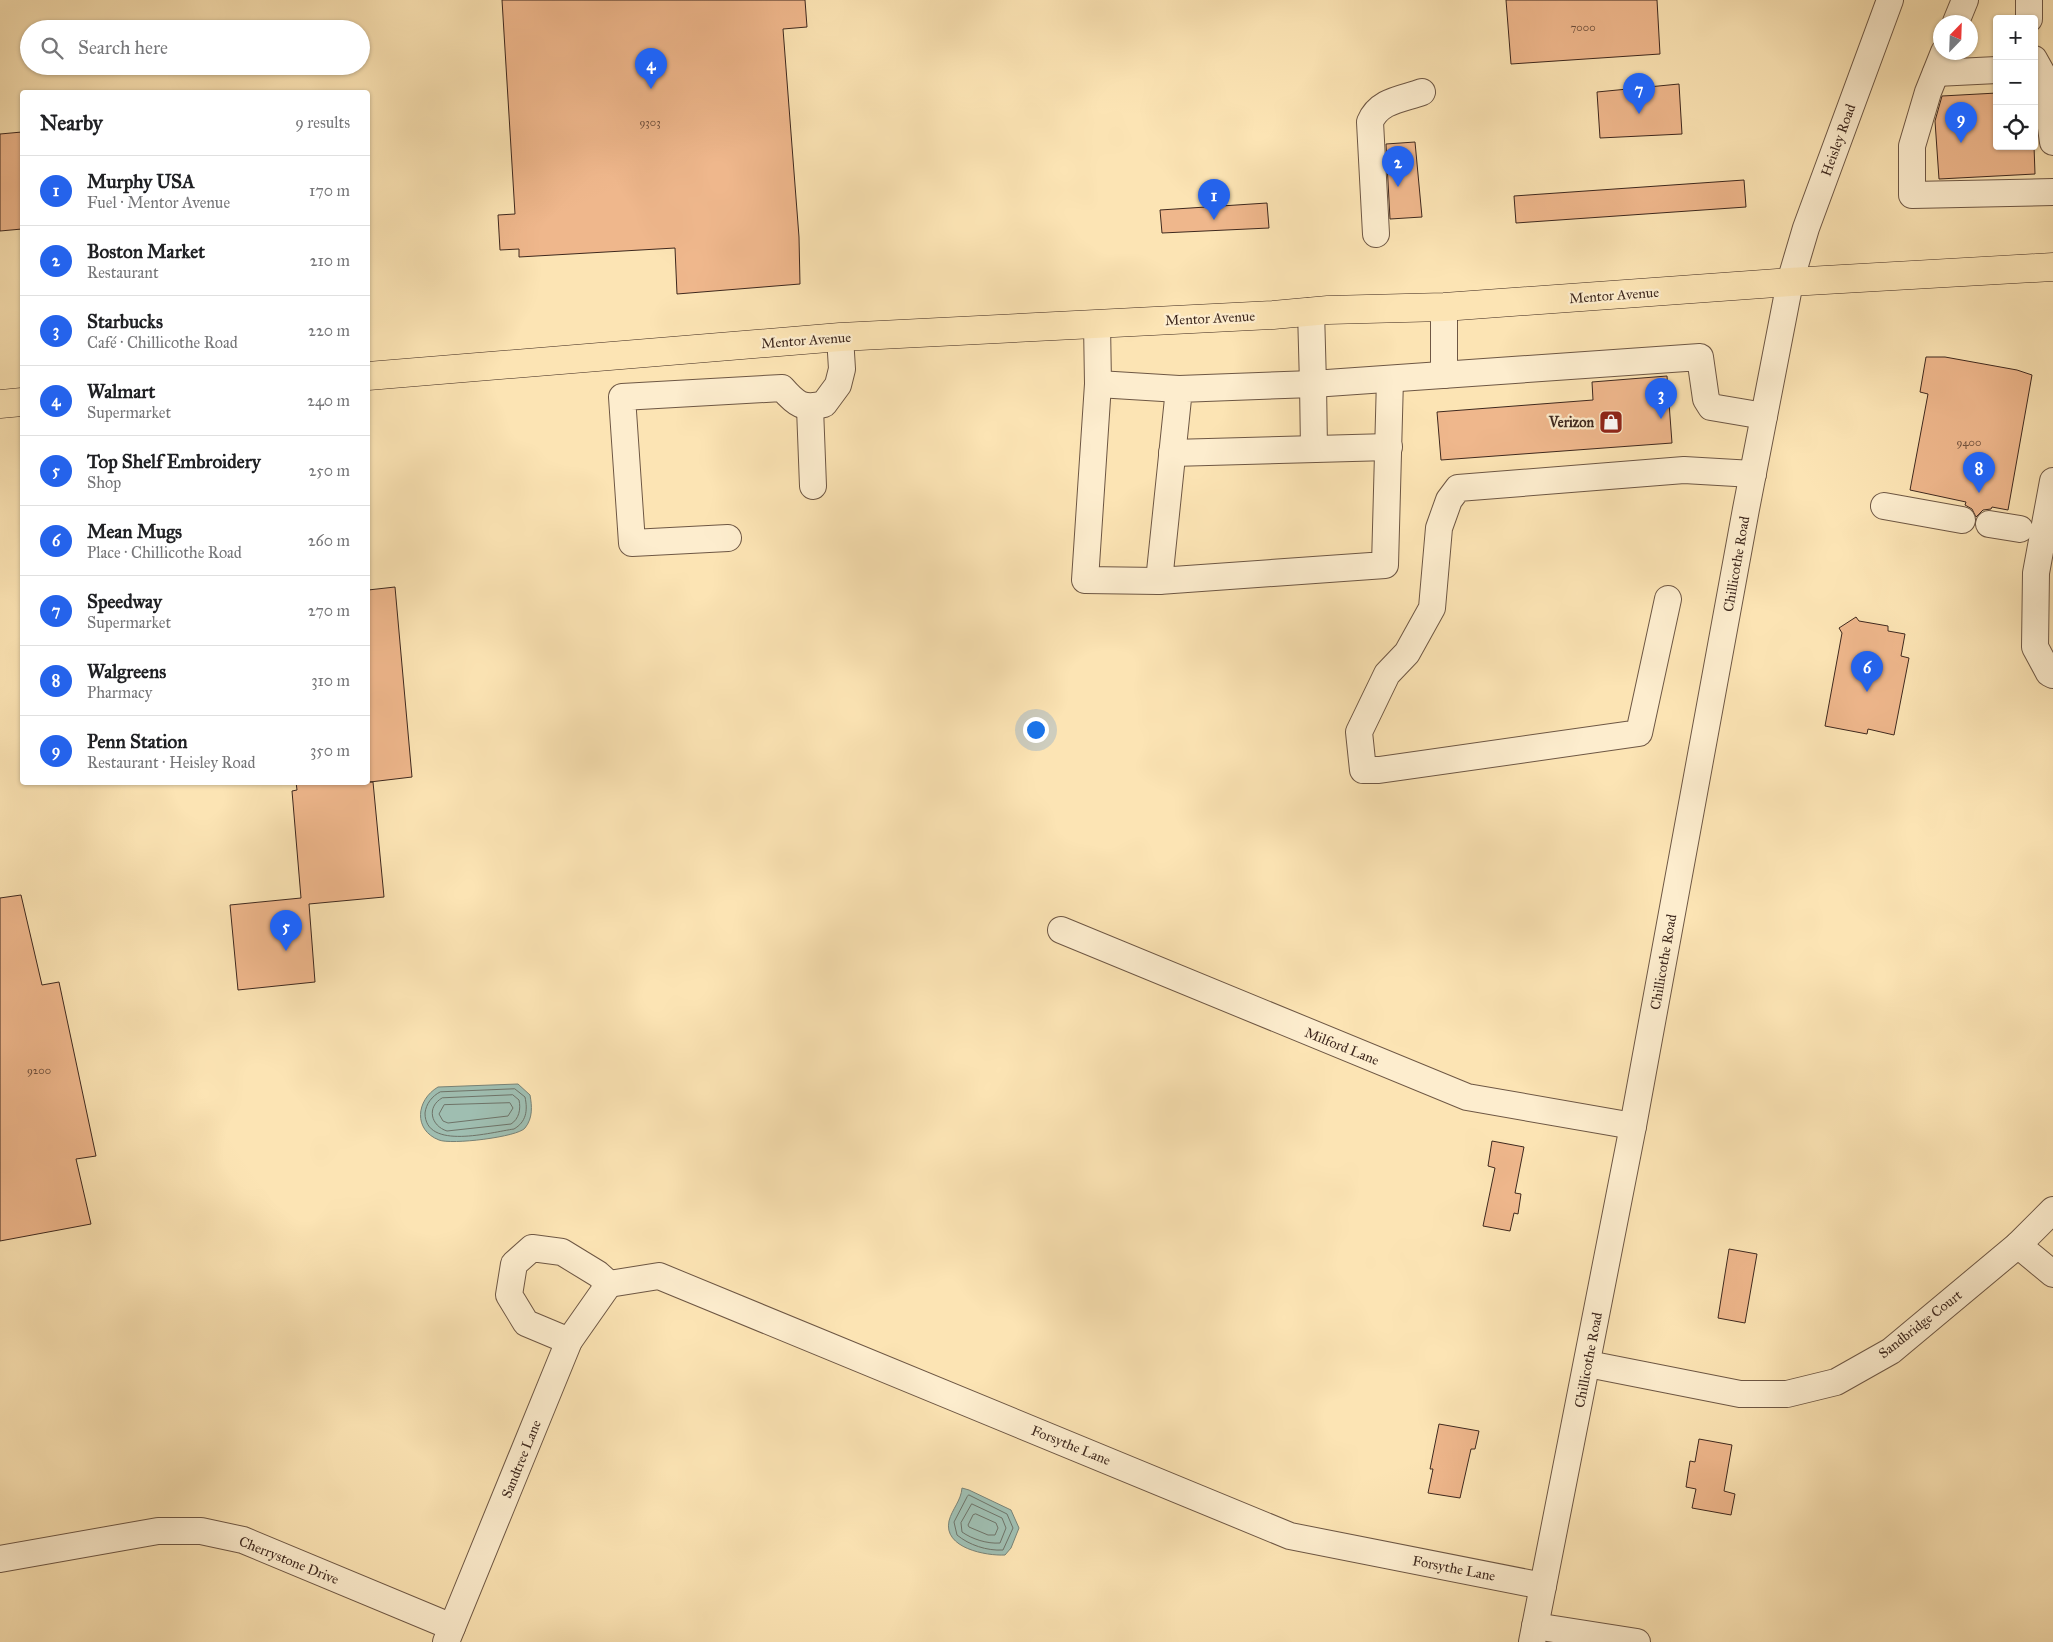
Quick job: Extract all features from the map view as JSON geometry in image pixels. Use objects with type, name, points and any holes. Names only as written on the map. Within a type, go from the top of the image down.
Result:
[{"type":"main road","name":"Mentor Avenue","points":[[370,376],[840,337],[1311,311],[1444,307],[1790,282],[2053,267]]},
{"type":"main road","points":[[0,404],[20,402]]},
{"type":"street","name":"Heisley Road","points":[[1790,282],[1806,228],[1890,0]]},
{"type":"street","points":[[1959,15],[1965,0]]},
{"type":"street","points":[[2029,0],[2030,15]]},
{"type":"street","points":[[1993,70],[1940,63],[1928,92],[1912,146],[1912,195],[2053,192]]},
{"type":"street","points":[[2038,69],[2044,77],[2053,142]]},
{"type":"street","points":[[1376,234],[1370,122],[1373,114],[1393,100],[1422,92]]},
{"type":"street","name":"Chillicothe Road","points":[[1534,1634],[1588,1364],[1790,282]]},
{"type":"street","points":[[1444,307],[1444,375]]},
{"type":"street","points":[[1311,311],[1314,449]]},
{"type":"street","points":[[1097,324],[1098,384],[1085,580],[1159,581],[1387,564],[1390,379]]},
{"type":"street","points":[[728,538],[632,543],[622,397],[782,388],[798,403],[810,408],[824,404],[838,385],[842,369],[840,337]]},
{"type":"street","points":[[1098,384],[1179,389],[1313,384],[1700,357],[1706,400],[1711,407],[1764,416]]},
{"type":"street","points":[[1159,581],[1179,389]]},
{"type":"street","points":[[810,408],[813,486]]},
{"type":"street","points":[[1172,453],[1389,447]]},
{"type":"street","points":[[1668,600],[1639,733],[1380,770],[1362,770],[1359,732],[1387,674],[1407,654],[1432,608],[1439,528],[1449,500],[1458,488],[1684,470],[1753,474]]},
{"type":"street","points":[[2053,481],[2036,573],[2035,646],[2049,673],[2053,675]]},
{"type":"street","points":[[1884,506],[1962,520]]},
{"type":"street","points":[[1989,524],[2020,529]]},
{"type":"street","name":"Milford Lane","points":[[1061,930],[1467,1097],[1633,1126]]},
{"type":"street","name":"Sandbridge Court","points":[[1588,1364],[1740,1394],[1787,1394],[1836,1382],[1891,1351],[2018,1245],[2053,1210]]},
{"type":"street","points":[[2018,1245],[2053,1274]]},
{"type":"street","points":[[569,1341],[526,1323],[509,1295],[514,1264],[532,1248],[562,1252],[598,1274],[609,1284]]},
{"type":"street","name":"Forsythe Lane","points":[[609,1284],[659,1276],[1290,1536],[1543,1586]]},
{"type":"street","name":"Sandtree Lane","points":[[449,1635],[569,1341],[609,1284]]},
{"type":"street","name":"Cherrystone Drive","points":[[0,1560],[158,1531],[201,1531],[243,1540],[449,1635]]},
{"type":"street","points":[[1534,1634],[1637,1642]]},
{"type":"water","points":[[518,1084],[530,1095],[531,1108],[528,1124],[520,1131],[484,1139],[457,1142],[446,1141],[439,1140],[431,1135],[421,1122],[422,1107],[425,1099],[438,1087]]},
{"type":"water","points":[[962,1488],[1011,1510],[1019,1528],[1011,1548],[1005,1555],[977,1552],[959,1544],[953,1538],[949,1530],[949,1521]]},
{"type":"building","points":[[502,0],[805,0],[807,27],[783,29],[799,237],[800,284],[677,294],[675,248],[519,257],[519,249],[500,250],[498,215],[515,214]]},
{"type":"building","points":[[1506,0],[1657,0],[1660,54],[1511,64]]},
{"type":"building","points":[[1679,84],[1682,134],[1600,138],[1597,92]]},
{"type":"building","points":[[1993,93],[1993,150],[2034,150],[2035,174],[1939,179],[1935,121],[1942,96]]},
{"type":"building","points":[[20,132],[20,229],[0,231],[0,134]]},
{"type":"building","points":[[1415,142],[1422,217],[1390,219],[1386,144]]},
{"type":"building","points":[[1744,180],[1746,207],[1516,223],[1514,196]]},
{"type":"building","points":[[1267,203],[1269,228],[1162,233],[1160,210]]},
{"type":"building","points":[[1926,357],[1945,357],[2017,370],[2032,375],[2008,510],[1992,507],[1991,509],[1983,510],[1976,517],[1972,509],[1965,505],[1966,502],[1910,490],[1928,394],[1920,392]]},
{"type":"building","points":[[1667,376],[1672,443],[1441,460],[1437,412],[1593,400],[1592,382]]},
{"type":"building","points":[[395,587],[412,777],[370,782],[370,590]]},
{"type":"building","points":[[1856,617],[1859,621],[1888,626],[1888,631],[1905,634],[1901,656],[1909,658],[1894,735],[1868,729],[1867,734],[1825,726],[1842,633],[1839,628]]},
{"type":"building","points":[[370,782],[373,782],[384,897],[309,904],[315,982],[238,990],[230,905],[301,898],[292,791],[297,790],[296,785],[370,785]]},
{"type":"building","points":[[21,895],[42,985],[59,982],[96,1156],[76,1159],[91,1224],[0,1241],[0,898]]},
{"type":"building","points":[[1492,1141],[1524,1147],[1515,1193],[1521,1194],[1518,1214],[1514,1213],[1510,1231],[1483,1226],[1495,1168],[1488,1166]]},
{"type":"building","points":[[1729,1249],[1757,1254],[1745,1323],[1718,1318]]},
{"type":"building","points":[[1439,1424],[1479,1431],[1475,1449],[1471,1449],[1460,1498],[1428,1493],[1433,1469],[1430,1469]]},
{"type":"building","points":[[1699,1439],[1732,1445],[1724,1491],[1735,1494],[1731,1515],[1692,1508],[1696,1489],[1686,1487],[1690,1461],[1695,1462]]},
{"type":"place","name":"Walmart","points":[[651,89]]},
{"type":"place","name":"Speedway","points":[[1639,114]]},
{"type":"place","name":"Penn Station","points":[[1961,143]]},
{"type":"place","name":"Boston Market","points":[[1398,187]]},
{"type":"place","name":"Murphy USA","points":[[1214,220]]},
{"type":"place","name":"Starbucks","points":[[1661,419]]},
{"type":"place","name":"Verizon","points":[[1611,422]]},
{"type":"place","name":"Walgreens","points":[[1979,493]]},
{"type":"place","name":"Mean Mugs","points":[[1867,692]]},
{"type":"place","name":"Top Shelf Embroidery","points":[[286,951]]}]
